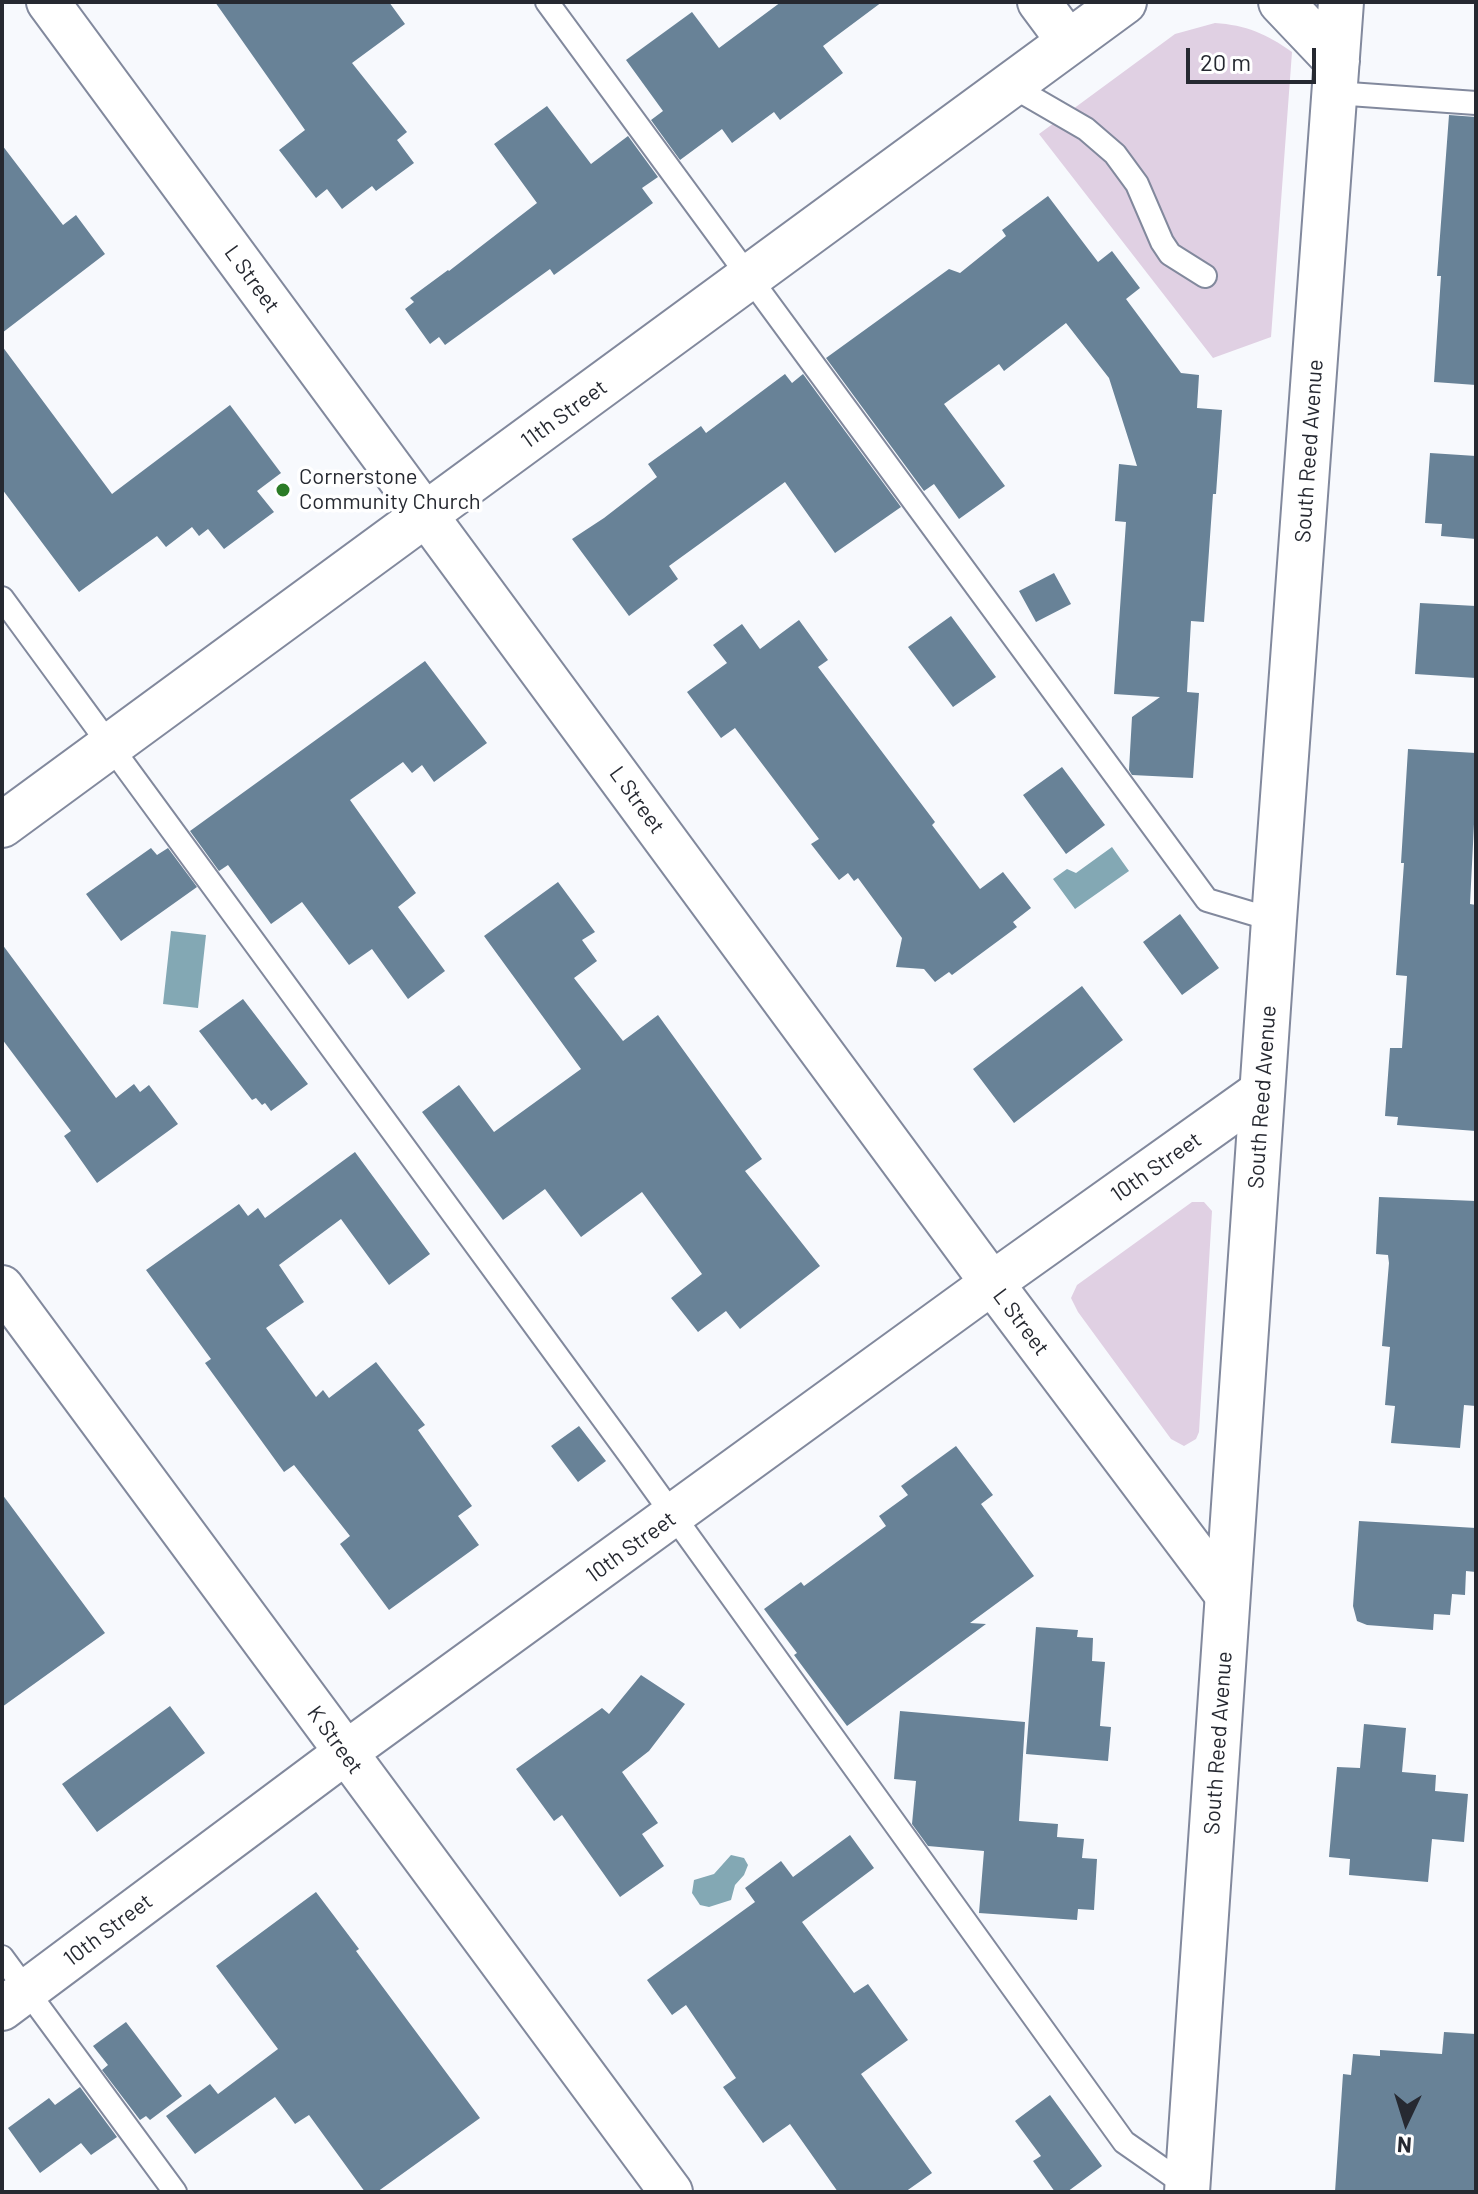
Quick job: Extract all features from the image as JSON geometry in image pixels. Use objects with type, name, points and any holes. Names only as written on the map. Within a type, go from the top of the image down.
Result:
[{"type":"street","name":"L Street","points":[[48,2],[992,1283],[1228,1597]]},
{"type":"street","points":[[1039,2],[1068,41]]},
{"type":"street","name":"11th Street","points":[[2,825],[1124,2]]},
{"type":"street","points":[[1281,2],[1336,77]]},
{"type":"street","name":"South Reed Avenue","points":[[1187,2189],[1341,2]]},
{"type":"street","name":"10th Street","points":[[14,2000],[345,1753],[1263,1090]]},
{"type":"street","name":"K Street","points":[[2,1287],[671,2192]]},
{"type":"lane","points":[[547,2],[1207,900],[1274,920]]},
{"type":"lane","points":[[1336,77],[1476,103]]},
{"type":"lane","points":[[1010,85],[1086,129],[1115,154],[1137,184],[1170,254],[1205,276]]},
{"type":"lane","points":[[2,598],[674,1515],[1124,2142],[1187,2189]]},
{"type":"lane","points":[[2,1957],[14,2000],[175,2192]]},
{"type":"shaded area","points":[[1215,23],[1256,32],[1292,52],[1271,337],[1213,358],[1039,134],[1175,34]]},
{"type":"shaded area","points":[[1192,1202],[1204,1202],[1212,1211],[1199,1432],[1196,1439],[1184,1446],[1171,1439],[1071,1298],[1077,1285]]},
{"type":"water","points":[[1112,847],[1129,871],[1075,909],[1053,879],[1067,869],[1076,873]]},
{"type":"water","points":[[171,931],[206,935],[198,1008],[163,1004]]},
{"type":"water","points":[[731,1855],[744,1858],[748,1865],[735,1885],[731,1900],[709,1907],[700,1905],[692,1893],[694,1880],[714,1874]]},
{"type":"building","points":[[215,2],[389,2],[405,24],[352,63],[407,132],[397,140],[414,163],[376,191],[372,186],[342,209],[327,189],[316,198],[279,150],[305,130]]},
{"type":"building","points":[[781,2],[882,2],[823,46],[843,73],[780,120],[774,112],[732,143],[722,129],[680,160],[651,120],[663,111],[626,60],[692,12],[719,48]]},
{"type":"building","points":[[547,106],[591,164],[628,136],[658,177],[642,188],[653,203],[554,275],[550,269],[445,345],[439,337],[430,344],[405,309],[414,302],[410,298],[537,203],[494,144]]},
{"type":"building","points":[[1449,115],[1476,117],[1476,385],[1434,382],[1441,276],[1437,276]]},
{"type":"building","points":[[2,145],[63,225],[76,215],[105,254],[2,333]]},
{"type":"building","points":[[1048,196],[1098,262],[1112,251],[1140,288],[1126,299],[1181,373],[1199,375],[1197,408],[1222,410],[1204,622],[1191,621],[1187,692],[1199,693],[1193,778],[1132,775],[1129,770],[1132,717],[1160,697],[1114,694],[1126,522],[1115,521],[1119,464],[1137,466],[1109,378],[1066,323],[1004,371],[999,364],[944,404],[1005,486],[959,519],[934,484],[924,491],[826,358],[949,269],[960,273],[1006,236],[1002,230]]},
{"type":"building","points":[[2,346],[112,494],[230,405],[281,473],[257,491],[274,512],[224,549],[208,529],[199,536],[192,527],[166,547],[157,536],[79,592],[2,489]]},
{"type":"building","points":[[785,374],[792,383],[803,374],[901,507],[835,553],[785,482],[669,566],[678,579],[629,616],[572,539],[657,477],[648,464],[701,426],[706,433]]},
{"type":"building","points":[[1430,453],[1476,456],[1476,539],[1441,536],[1442,524],[1425,523]]},
{"type":"building","points":[[1054,573],[1071,604],[1036,622],[1019,591]]},
{"type":"building","points":[[1420,603],[1476,606],[1476,678],[1415,674]]},
{"type":"building","points":[[951,616],[996,677],[953,707],[908,647]]},
{"type":"building","points":[[799,620],[828,660],[818,667],[935,822],[932,825],[980,889],[1003,872],[1031,908],[1013,922],[1017,927],[952,975],[949,972],[935,982],[924,969],[896,967],[902,938],[858,878],[854,881],[848,873],[839,880],[811,844],[819,839],[735,728],[721,738],[687,692],[727,663],[713,645],[742,624],[760,649]]},
{"type":"building","points":[[425,661],[487,743],[434,782],[422,765],[412,773],[403,762],[350,800],[416,893],[398,907],[445,971],[408,999],[372,949],[349,965],[302,902],[271,924],[228,865],[219,871],[190,831]]},
{"type":"building","points":[[1408,749],[1476,753],[1476,825],[1470,904],[1476,905],[1476,1131],[1397,1125],[1398,1117],[1385,1116],[1390,1048],[1402,1048],[1407,976],[1396,975]]},
{"type":"building","points":[[1062,767],[1105,825],[1066,854],[1023,795]]},
{"type":"building","points":[[151,848],[157,855],[168,848],[197,887],[121,941],[86,894]]},
{"type":"building","points":[[558,882],[595,932],[582,940],[597,961],[574,978],[623,1041],[658,1015],[762,1159],[745,1171],[820,1266],[740,1329],[726,1311],[698,1332],[671,1298],[702,1274],[642,1192],[581,1237],[545,1189],[503,1220],[422,1112],[459,1085],[494,1132],[581,1069],[484,936]]},
{"type":"building","points":[[1180,914],[1219,968],[1182,995],[1143,942]]},
{"type":"building","points":[[2,944],[116,1098],[134,1084],[140,1092],[149,1085],[178,1124],[97,1183],[64,1136],[71,1131],[2,1039]]},
{"type":"building","points":[[1082,986],[1123,1040],[1014,1123],[973,1069]]},
{"type":"building","points":[[243,999],[308,1084],[271,1111],[265,1103],[262,1105],[256,1098],[252,1100],[199,1031]]},
{"type":"building","points":[[355,1152],[430,1254],[389,1285],[341,1219],[279,1265],[304,1302],[266,1328],[316,1397],[323,1390],[329,1398],[376,1362],[425,1425],[418,1430],[472,1506],[458,1516],[479,1545],[389,1610],[340,1544],[350,1536],[294,1465],[284,1472],[205,1363],[211,1359],[146,1270],[239,1204],[248,1216],[258,1208],[265,1218]]},
{"type":"building","points":[[1379,1197],[1476,1201],[1476,1406],[1464,1405],[1460,1448],[1391,1443],[1395,1406],[1385,1405],[1390,1347],[1382,1346],[1389,1263],[1388,1255],[1376,1254]]},
{"type":"building","points":[[579,1426],[606,1461],[578,1482],[551,1446]]},
{"type":"building","points":[[956,1446],[993,1495],[981,1504],[1034,1576],[970,1623],[986,1624],[847,1726],[764,1609],[801,1582],[804,1586],[886,1526],[879,1516],[908,1495],[901,1486]]},
{"type":"building","points":[[2,1494],[105,1633],[2,1707]]},
{"type":"building","points":[[1359,1521],[1476,1528],[1476,1572],[1466,1571],[1465,1595],[1452,1594],[1450,1615],[1434,1614],[1433,1630],[1367,1625],[1357,1621],[1353,1606]]},
{"type":"building","points":[[1036,1627],[1078,1630],[1077,1637],[1093,1638],[1092,1661],[1105,1662],[1100,1726],[1111,1727],[1108,1761],[1026,1754]]},
{"type":"building","points":[[641,1675],[685,1704],[649,1751],[622,1772],[658,1823],[642,1834],[664,1866],[620,1897],[562,1815],[554,1821],[516,1769],[602,1708],[609,1714]]},
{"type":"building","points":[[170,1706],[205,1753],[97,1832],[62,1784]]},
{"type":"building","points":[[900,1711],[1025,1722],[1019,1821],[1058,1824],[1057,1837],[1084,1839],[1082,1858],[1097,1859],[1094,1910],[1078,1909],[1077,1920],[979,1913],[984,1851],[928,1846],[912,1824],[916,1781],[894,1779]]},
{"type":"building","points":[[1364,1724],[1406,1728],[1402,1772],[1436,1775],[1435,1791],[1468,1794],[1464,1842],[1432,1839],[1428,1882],[1349,1875],[1350,1859],[1329,1857],[1337,1767],[1360,1768]]},
{"type":"building","points":[[850,1835],[874,1868],[802,1922],[854,1993],[868,1984],[908,2040],[861,2074],[932,2173],[905,2192],[838,2192],[790,2124],[763,2143],[723,2087],[736,2078],[686,2005],[672,2015],[647,1980],[755,1902],[745,1888],[781,1861],[793,1877]]},
{"type":"building","points":[[316,1892],[480,2118],[377,2192],[365,2192],[309,2115],[295,2124],[275,2097],[195,2154],[166,2116],[210,2084],[218,2094],[278,2049],[216,1966]]},
{"type":"building","points":[[126,2022],[182,2096],[150,2120],[146,2116],[140,2120],[102,2070],[108,2065],[93,2046]]},
{"type":"building","points":[[1444,2032],[1476,2034],[1476,2192],[1335,2192],[1343,2074],[1351,2075],[1353,2054],[1380,2056],[1380,2050],[1442,2054]]},
{"type":"building","points":[[80,2087],[117,2137],[91,2155],[81,2143],[40,2173],[8,2128],[49,2098],[55,2105]]},
{"type":"building","points":[[1050,2095],[1102,2166],[1067,2192],[1055,2192],[1033,2161],[1041,2156],[1015,2121]]},
{"type":"place","name":"Cornerstone Community Church","points":[[283,490]]}]
